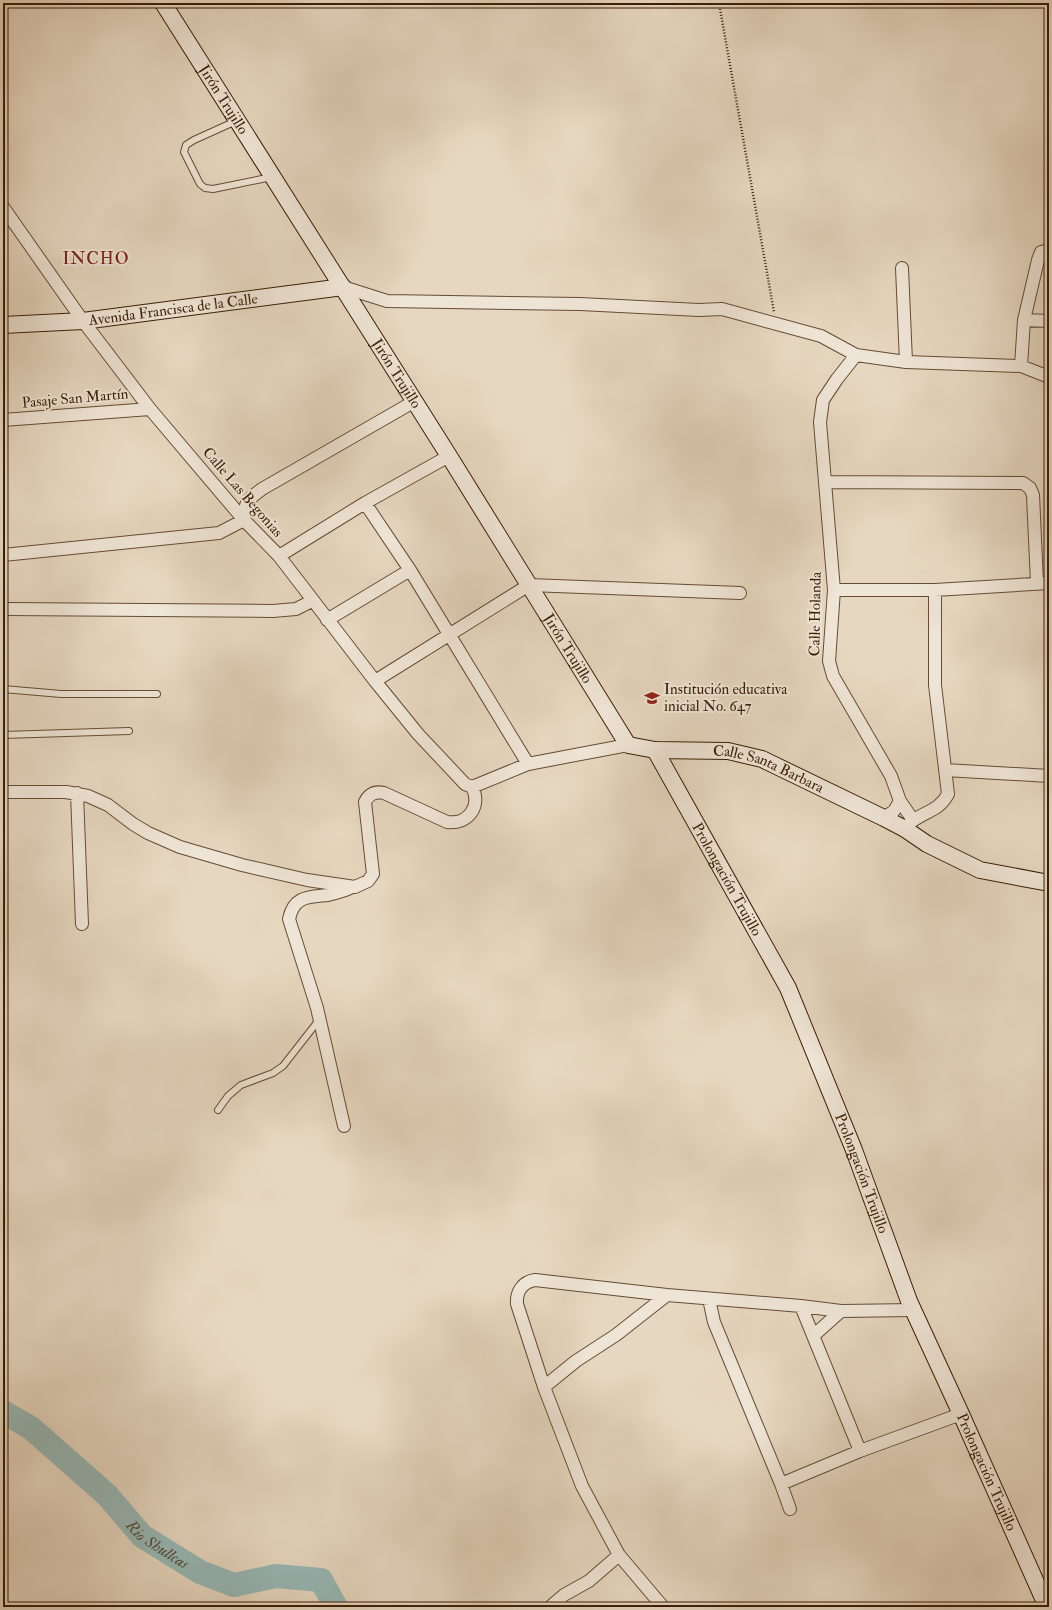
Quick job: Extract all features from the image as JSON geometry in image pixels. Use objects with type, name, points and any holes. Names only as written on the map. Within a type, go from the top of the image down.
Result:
[{"type":"street","name":"Jirón Trujillo","points":[[163,3],[415,401],[628,745]]},
{"type":"street","name":"Calle Las Begonias","points":[[3,207],[83,321],[150,409],[244,520],[278,556],[418,734],[466,784],[472,787]]},
{"type":"street","points":[[1021,366],[1024,320],[1038,260],[1041,252],[1049,250]]},
{"type":"street","points":[[902,268],[906,362]]},
{"type":"street","points":[[343,287],[387,301],[580,304],[699,310],[722,309],[821,336],[856,355],[906,362],[1021,366],[1049,377]]},
{"type":"street","name":"Avenida Francisca de la Calle","points":[[3,325],[83,321],[343,287]]},
{"type":"street","points":[[1024,320],[1049,320]]},
{"type":"street","name":"Calle Holanda","points":[[856,355],[837,378],[823,400],[820,422],[834,590],[829,661],[833,676],[891,776],[909,824]]},
{"type":"street","points":[[3,555],[219,534],[244,520],[245,506],[250,498],[262,489],[415,401]]},
{"type":"street","name":"Pasaje San Martín","points":[[3,420],[150,409]]},
{"type":"street","points":[[278,556],[365,503],[449,456]]},
{"type":"street","points":[[825,482],[1023,483],[1030,488],[1033,495],[1043,583],[935,590],[834,590]]},
{"type":"street","points":[[365,503],[410,570],[528,764]]},
{"type":"street","points":[[327,620],[410,570]]},
{"type":"street","points":[[375,681],[529,585],[740,593]]},
{"type":"street","points":[[909,824],[938,807],[944,802],[948,794],[935,684],[935,590]]},
{"type":"street","points":[[5,608],[273,611],[296,609],[312,601]]},
{"type":"street","name":"Calle Santa Barbara","points":[[472,787],[528,764],[628,745],[655,750],[728,752],[762,758],[884,818],[909,824],[927,844],[980,870],[1049,883]]},
{"type":"street","name":"Prolongación Trujillo","points":[[655,750],[788,988],[854,1150],[914,1310],[1047,1607]]},
{"type":"street","points":[[945,770],[1049,776]]},
{"type":"street","points":[[344,1126],[320,1020],[289,918],[291,912],[295,905],[303,899],[312,896],[329,894],[368,882],[373,874],[365,802],[370,795],[384,792],[447,822],[458,822],[468,818],[474,809],[476,800],[472,787]]},
{"type":"street","points":[[3,792],[77,793],[98,799],[108,804],[138,827],[185,849],[242,865],[307,880],[355,887]]},
{"type":"street","points":[[77,793],[82,924]]},
{"type":"street","points":[[884,818],[894,811],[900,801]]},
{"type":"street","points":[[663,1607],[619,1555],[582,1486],[544,1387],[517,1304],[518,1294],[523,1286],[526,1283],[536,1280],[667,1295],[801,1306],[841,1311],[914,1310]]},
{"type":"street","points":[[544,1387],[576,1361],[616,1335],[667,1295]]},
{"type":"street","points":[[709,1299],[714,1322],[790,1509]]},
{"type":"street","points":[[801,1306],[860,1451]]},
{"type":"street","points":[[813,1336],[841,1311]]},
{"type":"street","points":[[781,1484],[860,1451],[961,1414]]},
{"type":"street","points":[[550,1607],[564,1595],[589,1581],[619,1555]]},
{"type":"lane","points":[[238,121],[194,140],[186,146],[184,152],[200,184],[205,188],[213,189],[273,177]]},
{"type":"lane","points":[[3,689],[61,694],[157,694]]},
{"type":"lane","points":[[3,735],[129,731]]},
{"type":"lane","points":[[218,1110],[228,1096],[241,1085],[273,1073],[283,1066],[320,1020]]},
{"type":"path","points":[[719,3],[776,324]]},
{"type":"waterway","name":"Rio Shullcas","points":[[3,1412],[31,1428],[107,1495],[142,1536],[200,1572],[234,1585],[276,1576],[321,1580],[336,1607]]},
{"type":"place","name":"Institución educativa inicial No. 647","points":[[652,698]]},
{"type":"district","name":"INCHO","points":[[96,258]]}]
